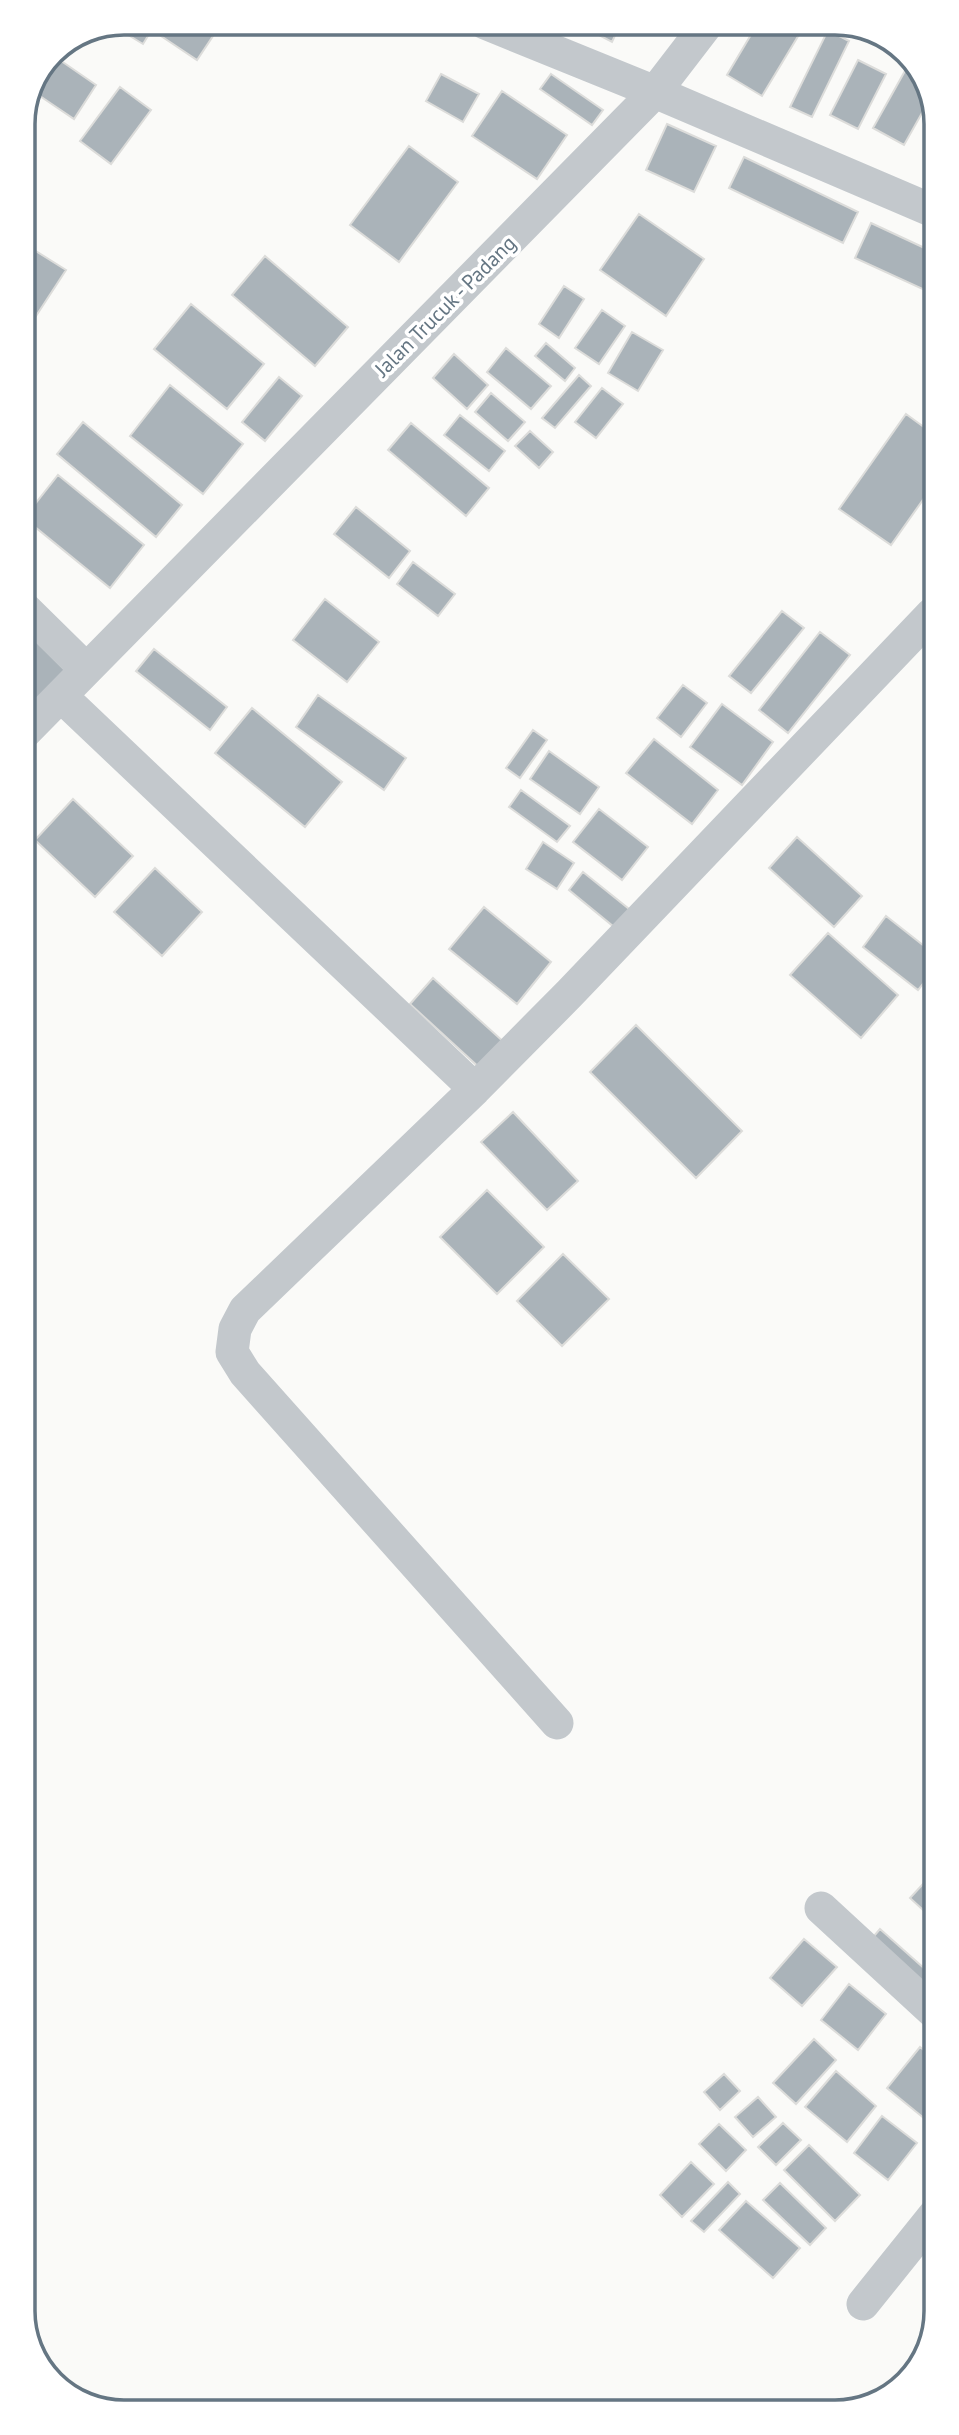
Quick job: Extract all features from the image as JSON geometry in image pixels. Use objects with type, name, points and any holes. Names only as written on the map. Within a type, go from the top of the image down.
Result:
[{"type":"street","points":[[515,35],[924,207]]},
{"type":"street","name":"Jalan Trucuk - Padang","points":[[35,722],[655,92],[699,35]]},
{"type":"street","points":[[35,619],[86,669]]},
{"type":"street","points":[[557,1723],[245,1373],[232,1352],[235,1329],[245,1310],[475,1089],[580,983],[924,622]]},
{"type":"street","points":[[61,696],[475,1089]]},
{"type":"street","points":[[821,1908],[924,2003]]},
{"type":"street","points":[[863,2304],[924,2228]]},
{"type":"building","points":[[128,35],[149,35],[143,44]]},
{"type":"building","points":[[162,35],[214,35],[197,60]]},
{"type":"building","points":[[599,35],[615,35],[612,42]]},
{"type":"building","points":[[751,35],[799,35],[762,96],[727,75]]},
{"type":"building","points":[[826,35],[838,35],[849,41],[812,117],[790,107]]},
{"type":"building","points":[[858,60],[886,74],[858,129],[830,115]]},
{"type":"building","points":[[61,61],[96,85],[74,119],[40,96],[50,75]]},
{"type":"building","points":[[906,70],[915,85],[923,111],[904,145],[873,128]]},
{"type":"building","points":[[441,74],[479,94],[463,122],[426,101]]},
{"type":"building","points":[[551,74],[603,110],[592,125],[540,89]]},
{"type":"building","points":[[120,87],[151,110],[111,164],[80,141]]},
{"type":"building","points":[[502,91],[567,135],[537,179],[472,136]]},
{"type":"building","points":[[667,124],[716,146],[694,192],[646,170]]},
{"type":"building","points":[[409,146],[458,182],[399,262],[350,225]]},
{"type":"building","points":[[744,157],[858,212],[843,243],[729,188]]},
{"type":"building","points":[[639,214],[704,259],[666,316],[600,270]]},
{"type":"building","points":[[871,223],[924,248],[924,290],[855,258]]},
{"type":"building","points":[[35,251],[66,270],[35,318]]},
{"type":"building","points":[[265,256],[348,327],[315,366],[232,295]]},
{"type":"building","points":[[564,286],[584,299],[559,338],[539,324]]},
{"type":"building","points":[[191,304],[264,364],[227,409],[154,349]]},
{"type":"building","points":[[602,310],[625,326],[599,364],[575,348]]},
{"type":"building","points":[[632,332],[663,350],[638,391],[608,373]]},
{"type":"building","points":[[546,343],[575,368],[565,381],[535,356]]},
{"type":"building","points":[[506,348],[551,386],[531,409],[487,372]]},
{"type":"building","points":[[454,354],[488,385],[467,409],[433,378]]},
{"type":"building","points":[[579,375],[591,386],[555,428],[542,418]]},
{"type":"building","points":[[279,377],[302,396],[265,441],[242,422]]},
{"type":"building","points":[[170,385],[243,444],[203,494],[130,436]]},
{"type":"building","points":[[602,388],[623,404],[596,438],[575,422]]},
{"type":"building","points":[[491,393],[525,422],[508,441],[475,412]]},
{"type":"building","points":[[906,414],[924,427],[924,498],[891,545],[839,509]]},
{"type":"building","points":[[460,415],[505,451],[489,471],[444,435]]},
{"type":"building","points":[[83,422],[182,505],[156,537],[57,454]]},
{"type":"building","points":[[411,423],[489,488],[466,516],[388,450]]},
{"type":"building","points":[[530,431],[553,452],[539,468],[515,446]]},
{"type":"building","points":[[58,475],[144,545],[110,588],[35,527],[35,504]]},
{"type":"building","points":[[356,507],[410,551],[389,578],[334,534]]},
{"type":"building","points":[[413,562],[455,594],[438,616],[397,584]]},
{"type":"building","points":[[325,599],[379,642],[347,682],[293,640]]},
{"type":"building","points":[[782,611],[804,628],[751,693],[729,676]]},
{"type":"building","points":[[820,632],[850,655],[788,733],[759,710]]},
{"type":"building","points":[[35,640],[69,674],[39,704],[35,700]]},
{"type":"building","points":[[154,649],[227,707],[210,730],[136,671]]},
{"type":"building","points":[[683,685],[707,703],[681,737],[657,718]]},
{"type":"building","points":[[318,695],[406,758],[384,790],[296,727]]},
{"type":"building","points":[[722,704],[773,742],[742,785],[690,747]]},
{"type":"building","points":[[252,708],[342,782],[305,827],[215,753]]},
{"type":"building","points":[[533,730],[547,740],[520,778],[506,768]]},
{"type":"building","points":[[654,739],[718,790],[692,824],[626,773]]},
{"type":"building","points":[[549,751],[599,787],[580,814],[530,779]]},
{"type":"building","points":[[521,790],[570,826],[557,842],[509,807]]},
{"type":"building","points":[[73,799],[133,856],[95,897],[35,840]]},
{"type":"building","points":[[599,809],[648,847],[622,880],[573,842]]},
{"type":"building","points":[[797,837],[862,896],[834,927],[769,868]]},
{"type":"building","points":[[543,842],[574,863],[557,889],[526,869]]},
{"type":"building","points":[[155,868],[202,912],[162,956],[114,912]]},
{"type":"building","points":[[583,872],[634,913],[619,931],[569,890]]},
{"type":"building","points":[[484,907],[551,962],[517,1004],[449,949]]},
{"type":"building","points":[[886,916],[924,946],[924,982],[918,990],[863,947]]},
{"type":"building","points":[[828,933],[898,995],[861,1038],[790,975]]},
{"type":"building","points":[[433,978],[506,1044],[482,1070],[410,1004]]},
{"type":"building","points":[[636,1025],[742,1131],[696,1178],[590,1072]]},
{"type":"building","points":[[513,1112],[578,1181],[547,1210],[481,1142]]},
{"type":"building","points":[[487,1190],[544,1247],[497,1294],[440,1237]]},
{"type":"building","points":[[563,1254],[609,1299],[562,1346],[517,1301]]},
{"type":"building","points":[[924,1883],[924,1911],[910,1898]]},
{"type":"building","points":[[880,1929],[924,1968],[924,1992],[868,1943]]},
{"type":"building","points":[[804,1939],[837,1967],[802,2006],[770,1978]]},
{"type":"building","points":[[849,1984],[886,2014],[858,2050],[821,2020]]},
{"type":"building","points":[[814,2039],[836,2060],[796,2104],[773,2083]]},
{"type":"building","points":[[920,2047],[924,2050],[924,2118],[887,2088]]},
{"type":"building","points":[[836,2071],[876,2106],[847,2142],[805,2107]]},
{"type":"building","points":[[724,2074],[740,2091],[720,2110],[704,2092]]},
{"type":"building","points":[[758,2097],[776,2117],[753,2137],[735,2117]]},
{"type":"building","points":[[882,2116],[917,2143],[888,2180],[854,2153]]},
{"type":"building","points":[[783,2123],[801,2140],[776,2165],[758,2147]]},
{"type":"building","points":[[719,2124],[746,2150],[726,2171],[699,2144]]},
{"type":"building","points":[[809,2145],[860,2195],[835,2221],[784,2170]]},
{"type":"building","points":[[691,2162],[714,2184],[682,2217],[660,2195]]},
{"type":"building","points":[[728,2182],[740,2194],[704,2232],[691,2221]]},
{"type":"building","points":[[780,2183],[826,2228],[810,2245],[763,2200]]},
{"type":"building","points":[[746,2201],[800,2248],[773,2278],[719,2230]]}]
